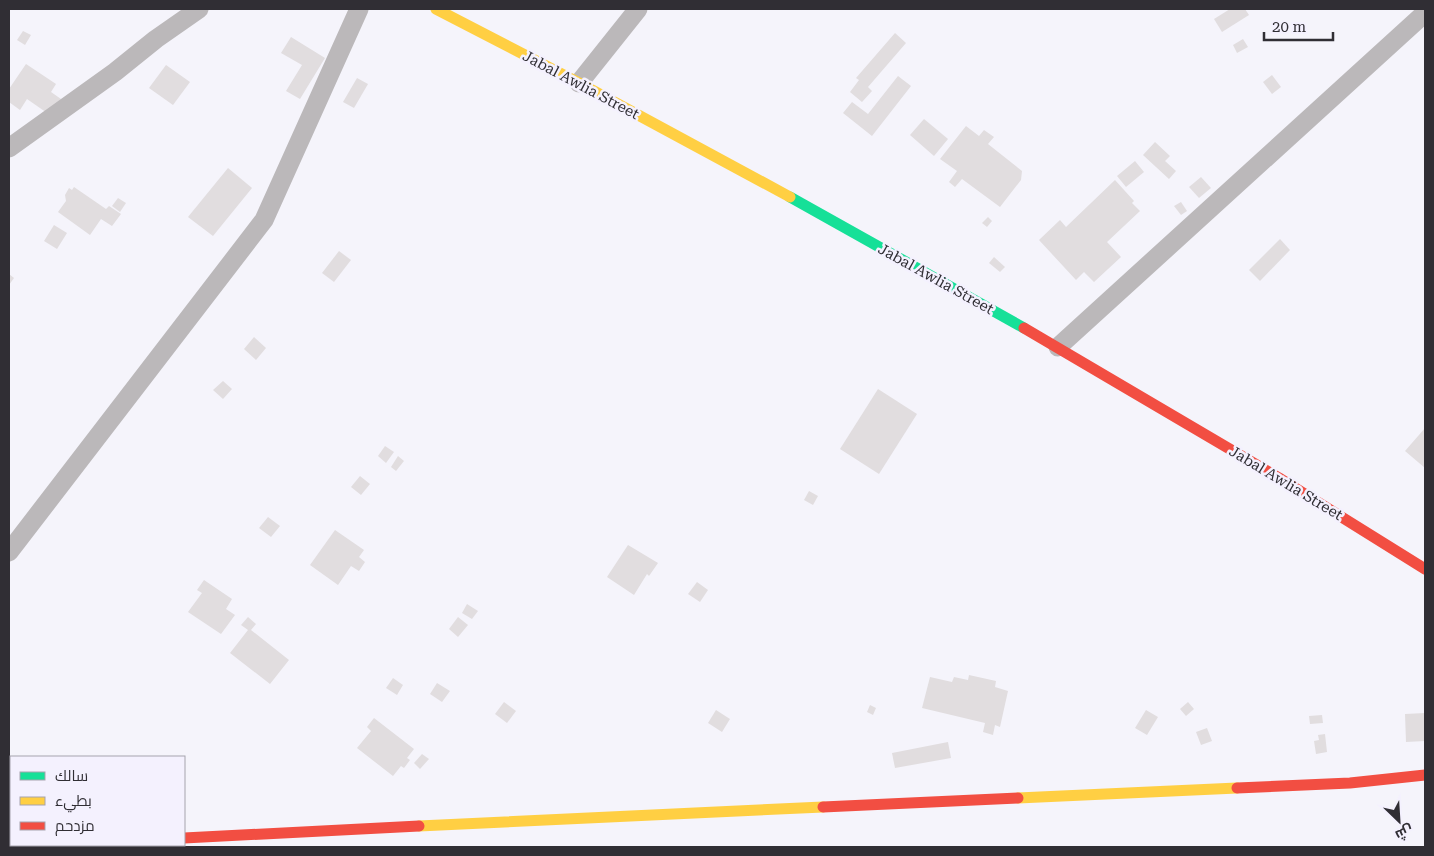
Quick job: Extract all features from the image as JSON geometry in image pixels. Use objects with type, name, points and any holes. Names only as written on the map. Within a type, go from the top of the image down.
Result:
[{"type":"main road","name":"Jabal Awlia Street","points":[[436,9],[579,83],[827,217],[1058,347],[1279,478],[1425,569]]},
{"type":"main road","points":[[185,838],[1340,784],[1425,775]]},
{"type":"street","points":[[9,552],[264,220],[359,9]]},
{"type":"street","points":[[579,83],[638,9]]},
{"type":"street","points":[[9,148],[115,72],[194,10]]},
{"type":"street","points":[[1058,347],[1425,13]]},
{"type":"street","points":[[9,847],[30,846]]},
{"type":"building","points":[[1230,9],[1245,9],[1249,15],[1222,32],[1214,19]]},
{"type":"building","points":[[23,31],[31,35],[25,45],[17,40]]},
{"type":"building","points":[[895,33],[906,43],[868,87],[872,91],[862,102],[850,92],[859,80],[856,78]]},
{"type":"building","points":[[291,37],[325,58],[300,99],[286,91],[302,65],[281,53]]},
{"type":"building","points":[[1243,39],[1248,47],[1237,53],[1233,45]]},
{"type":"building","points":[[26,64],[56,84],[51,92],[61,99],[50,115],[27,99],[20,110],[9,102],[9,89]]},
{"type":"building","points":[[166,65],[190,82],[173,105],[149,88]]},
{"type":"building","points":[[1272,75],[1281,87],[1272,94],[1263,82]]},
{"type":"building","points":[[898,76],[911,86],[872,136],[843,113],[852,102],[868,114]]},
{"type":"building","points":[[357,78],[368,84],[354,108],[343,102]]},
{"type":"building","points":[[924,119],[948,139],[934,156],[910,135]]},
{"type":"building","points":[[966,126],[979,136],[984,130],[994,137],[988,144],[1022,171],[1021,180],[1000,207],[962,179],[955,187],[949,182],[957,171],[940,159]]},
{"type":"building","points":[[1155,142],[1170,156],[1165,161],[1176,171],[1169,179],[1143,155]]},
{"type":"building","points":[[1135,161],[1144,172],[1126,187],[1117,176]]},
{"type":"building","points":[[228,168],[252,188],[213,236],[188,217]]},
{"type":"building","points":[[1201,177],[1211,188],[1199,198],[1189,187]]},
{"type":"building","points":[[1115,180],[1134,201],[1132,203],[1140,211],[1107,242],[1121,257],[1094,282],[1084,272],[1076,280],[1039,240],[1060,220],[1066,227]]},
{"type":"building","points":[[74,187],[106,209],[109,206],[121,214],[112,226],[101,219],[90,235],[58,212],[66,201],[65,195],[69,188],[72,190]]},
{"type":"building","points":[[118,198],[126,203],[120,212],[112,206]]},
{"type":"building","points":[[1181,202],[1187,211],[1181,215],[1174,206]]},
{"type":"building","points":[[988,217],[992,221],[987,227],[982,223]]},
{"type":"building","points":[[54,225],[67,233],[57,249],[44,241]]},
{"type":"building","points":[[1280,239],[1290,250],[1260,281],[1249,270]]},
{"type":"building","points":[[339,251],[351,260],[334,282],[322,273]]},
{"type":"building","points":[[994,257],[1005,267],[1000,272],[989,263]]},
{"type":"building","points":[[9,274],[14,278],[9,285]]},
{"type":"building","points":[[254,337],[266,348],[256,360],[244,349]]},
{"type":"building","points":[[223,381],[232,389],[223,399],[213,390]]},
{"type":"building","points":[[878,389],[917,414],[879,474],[840,449]]},
{"type":"building","points":[[1425,428],[1425,468],[1405,451]]},
{"type":"building","points":[[385,446],[394,452],[386,463],[378,456]]},
{"type":"building","points":[[398,456],[404,461],[396,471],[391,467]]},
{"type":"building","points":[[360,476],[370,484],[361,495],[351,487]]},
{"type":"building","points":[[809,491],[818,496],[813,505],[804,500]]},
{"type":"building","points":[[268,517],[280,526],[271,537],[259,528]]},
{"type":"building","points":[[335,530],[364,550],[359,557],[365,562],[359,571],[351,566],[338,585],[310,565]]},
{"type":"building","points":[[628,545],[658,563],[649,576],[647,574],[634,595],[607,577]]},
{"type":"building","points":[[204,580],[232,599],[226,609],[235,615],[221,634],[188,612],[202,593],[197,590]]},
{"type":"building","points":[[697,582],[708,590],[700,602],[688,594]]},
{"type":"building","points":[[467,604],[478,611],[472,619],[462,613]]},
{"type":"building","points":[[248,617],[256,624],[251,630],[289,660],[270,684],[230,653],[248,630],[241,625]]},
{"type":"building","points":[[458,617],[468,625],[458,637],[449,629]]},
{"type":"building","points":[[969,675],[996,681],[995,687],[1008,691],[1000,727],[995,725],[993,735],[983,732],[985,723],[922,708],[930,677],[952,682],[954,677],[968,680]]},
{"type":"building","points":[[393,678],[403,685],[397,695],[386,688]]},
{"type":"building","points":[[437,683],[450,691],[442,702],[430,694]]},
{"type":"building","points":[[504,702],[516,711],[507,723],[495,714]]},
{"type":"building","points":[[1188,702],[1194,709],[1186,716],[1180,709]]},
{"type":"building","points":[[870,705],[876,708],[873,715],[867,712]]},
{"type":"building","points":[[716,710],[730,719],[722,732],[708,723]]},
{"type":"building","points":[[1146,710],[1158,717],[1147,735],[1135,728]]},
{"type":"building","points":[[1425,713],[1425,741],[1406,742],[1405,714]]},
{"type":"building","points":[[1322,715],[1323,723],[1310,724],[1309,716]]},
{"type":"building","points":[[374,718],[414,749],[407,758],[410,760],[404,768],[401,766],[393,776],[357,748],[371,731],[367,727]]},
{"type":"building","points":[[1207,728],[1212,741],[1201,745],[1196,732]]},
{"type":"building","points":[[1325,734],[1327,752],[1316,754],[1314,741],[1319,740],[1318,735]]},
{"type":"building","points":[[948,742],[951,758],[895,768],[892,753]]},
{"type":"building","points":[[422,754],[429,759],[420,769],[414,763]]},
{"type":"traffic: fast","points":[[790,197],[1024,328]]},
{"type":"traffic: slow","points":[[436,9],[579,83],[790,197]]},
{"type":"traffic: slow","points":[[1018,798],[1237,788]]},
{"type":"traffic: slow","points":[[419,826],[823,807]]},
{"type":"traffic: jam","points":[[1024,328],[1279,478],[1425,569]]},
{"type":"traffic: jam","points":[[1237,788],[1350,783],[1425,775]]},
{"type":"traffic: jam","points":[[823,807],[1018,798]]},
{"type":"traffic: jam","points":[[185,838],[419,826]]}]
